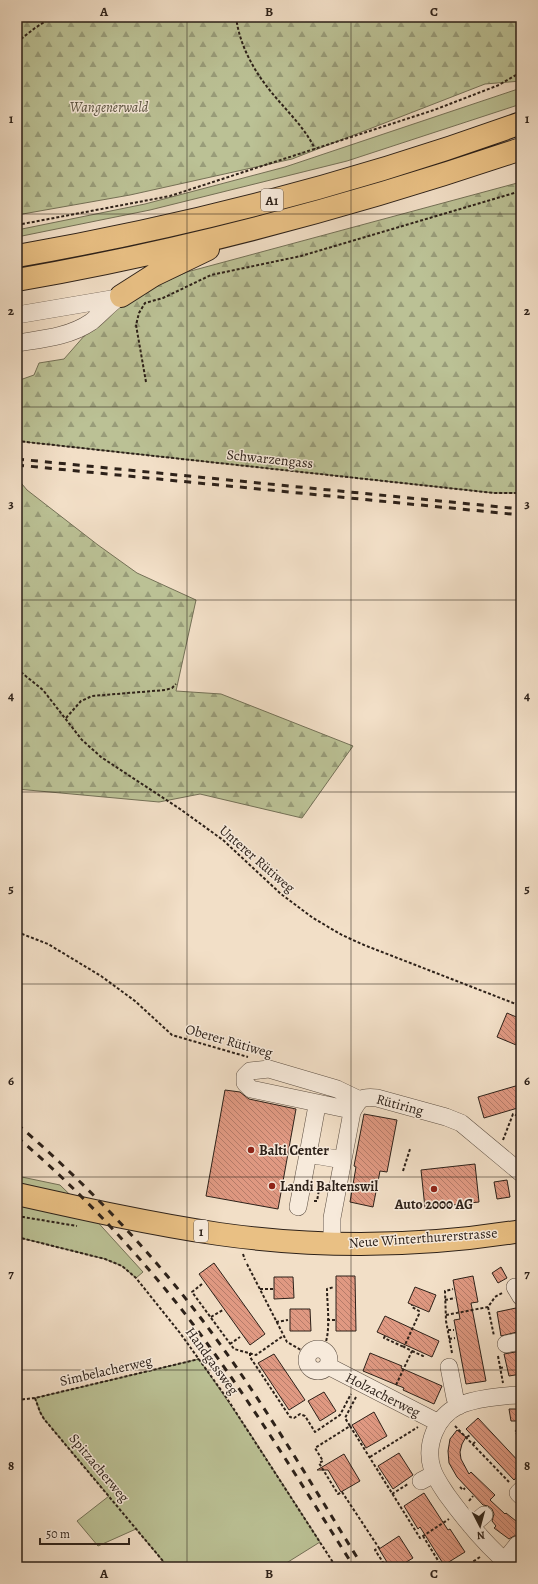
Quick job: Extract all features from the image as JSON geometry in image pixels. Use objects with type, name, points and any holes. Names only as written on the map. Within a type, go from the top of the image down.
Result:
[{"type":"main road","name":"A1","points":[[17,256],[113,237],[263,202],[396,164],[521,123]]},
{"type":"main road","name":"A1","points":[[17,280],[111,262],[243,232],[396,190],[521,149]]},
{"type":"main road","name":"A1","points":[[119,297],[154,275],[243,232]]},
{"type":"main road","name":"Neue Winterthurerstrasse","points":[[17,1194],[132,1218],[220,1234],[264,1239],[332,1243],[430,1241],[521,1230]]},
{"type":"street","points":[[17,316],[119,297]]},
{"type":"street","points":[[17,344],[49,338],[74,331],[91,321],[119,297]]},
{"type":"street","points":[[269,1069],[337,1089],[356,1106],[346,1109],[316,1107],[251,1089],[245,1083],[245,1076],[250,1071],[269,1069]]},
{"type":"street","points":[[299,1203],[316,1107],[322,1084]]},
{"type":"street","name":"Rütiring","points":[[356,1106],[366,1096],[446,1117],[461,1123],[521,1173]]},
{"type":"street","points":[[332,1243],[332,1218],[343,1160],[356,1106]]},
{"type":"street","points":[[308,1154],[343,1160]]},
{"type":"street","name":"Holzacherweg","points":[[315,1352],[306,1363],[312,1370],[321,1372],[328,1366],[360,1384],[435,1421]]},
{"type":"street","points":[[451,1360],[455,1398],[459,1406]]},
{"type":"street","points":[[517,1545],[503,1559],[471,1526],[464,1507],[428,1478],[430,1451],[435,1421],[459,1406],[506,1396],[521,1395]]},
{"type":"street","points":[[471,1526],[484,1515]]},
{"type":"path","points":[[17,42],[52,17]]},
{"type":"path","points":[[236,17],[238,32],[246,53],[265,83],[308,135],[315,149]]},
{"type":"path","points":[[17,225],[170,196],[434,110],[499,85],[521,72]]},
{"type":"path","points":[[146,382],[136,325],[139,313],[145,303],[162,298],[211,275],[301,256],[521,191]]},
{"type":"path","name":"Schwarzengass","points":[[17,442],[494,493],[521,494]]},
{"type":"path","name":"Unterer Rütiweg","points":[[17,669],[40,687],[82,740],[101,757],[200,823],[238,853],[281,894],[327,928],[364,945],[499,996],[521,1006]]},
{"type":"path","points":[[66,718],[77,705],[86,698],[92,696],[165,690],[172,688],[176,684]]},
{"type":"path","name":"Oberer Rütiweg","points":[[17,932],[48,944],[101,976],[136,1002],[172,1035],[248,1057]]},
{"type":"path","points":[[498,1154],[513,1114],[521,1117]]},
{"type":"path","points":[[403,1171],[410,1149]]},
{"type":"path","points":[[299,1203],[316,1201],[320,1184],[338,1187]]},
{"type":"path","name":"Handgassweg","points":[[17,1237],[105,1259],[122,1266],[142,1285],[199,1359],[252,1434],[336,1567]]},
{"type":"path","points":[[243,1252],[245,1260]]},
{"type":"path","points":[[247,1264],[286,1342],[315,1352],[325,1345],[328,1336],[327,1289],[334,1287]]},
{"type":"path","points":[[202,1284],[192,1292],[234,1349],[256,1355],[284,1336]]},
{"type":"path","points":[[260,1289],[273,1289]]},
{"type":"path","points":[[451,1360],[445,1291],[453,1289]]},
{"type":"path","points":[[446,1315],[488,1307],[495,1297],[518,1292]]},
{"type":"path","points":[[446,1300],[455,1298]]},
{"type":"path","points":[[404,1347],[419,1314],[419,1310],[412,1307],[412,1305]]},
{"type":"path","points":[[211,1317],[223,1310]]},
{"type":"path","points":[[276,1322],[288,1320]]},
{"type":"path","points":[[327,1320],[335,1320]]},
{"type":"path","points":[[492,1325],[496,1324]]},
{"type":"path","points":[[448,1330],[454,1330]]},
{"type":"path","points":[[385,1336],[384,1338],[412,1351],[423,1356],[424,1354]]},
{"type":"path","points":[[230,1344],[240,1337]]},
{"type":"path","points":[[450,1338],[455,1338]]},
{"type":"path","points":[[390,1399],[412,1351]]},
{"type":"path","points":[[250,1353],[290,1417],[294,1418],[300,1414],[305,1416],[315,1432],[340,1415],[360,1384]]},
{"type":"path","name":"Simbelacherweg","points":[[17,1400],[34,1398],[199,1359]]},
{"type":"path","points":[[500,1368],[505,1367]]},
{"type":"path","points":[[360,1384],[345,1418],[420,1538],[464,1507],[473,1496]]},
{"type":"path","name":"Spitzacherweg","points":[[34,1398],[44,1419],[168,1567]]},
{"type":"path","points":[[370,1457],[435,1421]]},
{"type":"path","points":[[350,1426],[315,1448],[323,1461],[319,1463],[338,1494],[342,1492],[379,1548],[375,1550],[386,1567]]},
{"type":"path","points":[[521,1426],[515,1432],[521,1438]]},
{"type":"path","points":[[461,1432],[492,1464],[506,1476],[518,1490]]},
{"type":"path","points":[[467,1438],[470,1435]]},
{"type":"path","points":[[473,1444],[476,1441]]},
{"type":"path","points":[[461,1488],[463,1490],[465,1488]]},
{"type":"path","points":[[423,1536],[442,1567]]},
{"type":"path","points":[[465,1567],[503,1559]]},
{"type":"green space","name":"Wangenerwald","points":[[17,17],[521,17],[521,81],[485,84],[292,159],[130,195],[17,215]]},
{"type":"green space","points":[[521,88],[521,104],[347,161],[150,210],[17,237],[17,230],[145,204],[285,167]]},
{"type":"green space","points":[[521,182],[521,493],[494,493],[17,441],[17,381],[34,375],[39,363],[64,359],[92,327],[131,297],[187,272]]},
{"type":"green space","points":[[17,478],[27,490],[137,573],[196,600],[176,691],[221,694],[353,746],[302,818],[200,794],[159,802],[17,789]]},
{"type":"green space","points":[[17,1176],[60,1185],[93,1217],[143,1272],[136,1278],[122,1266],[105,1259],[17,1237]]},
{"type":"green space","points":[[199,1359],[251,1435],[320,1542],[280,1567],[168,1567],[136,1529],[98,1546],[77,1521],[109,1496],[44,1419],[35,1398]]},
{"type":"building","points":[[507,1013],[521,1019],[521,1047],[497,1037]]},
{"type":"building","points":[[519,1085],[521,1092],[521,1107],[484,1118],[478,1097]]},
{"type":"building","name":"Balti Center","points":[[225,1090],[240,1092],[249,1099],[296,1109],[278,1209],[206,1196]]},
{"type":"building","points":[[364,1114],[397,1120],[387,1172],[380,1171],[373,1207],[350,1202],[356,1167],[354,1166]]},
{"type":"building","points":[[475,1164],[479,1202],[425,1208],[421,1170]]},
{"type":"building","points":[[507,1180],[510,1197],[497,1199],[494,1182]]},
{"type":"building","points":[[214,1263],[265,1334],[250,1345],[199,1274]]},
{"type":"building","points":[[501,1267],[507,1278],[498,1283],[492,1273]]},
{"type":"building","points":[[336,1276],[355,1276],[356,1331],[336,1331]]},
{"type":"building","points":[[473,1276],[478,1302],[471,1303],[486,1381],[466,1384],[454,1320],[460,1319],[453,1280]]},
{"type":"building","points":[[274,1277],[293,1277],[294,1298],[274,1299]]},
{"type":"building","points":[[415,1287],[436,1295],[429,1312],[408,1303]]},
{"type":"building","points":[[516,1308],[521,1331],[501,1336],[497,1312]]},
{"type":"building","points":[[290,1309],[310,1309],[311,1331],[290,1331]]},
{"type":"building","points":[[385,1316],[439,1341],[432,1357],[377,1332]]},
{"type":"building","points":[[521,1351],[521,1374],[509,1376],[504,1354]]},
{"type":"building","points":[[370,1353],[402,1366],[401,1368],[442,1386],[434,1404],[403,1390],[404,1388],[363,1371]]},
{"type":"building","points":[[274,1354],[305,1400],[289,1410],[258,1363]]},
{"type":"building","points":[[324,1392],[336,1411],[320,1421],[308,1401]]},
{"type":"building","points":[[509,1409],[521,1409],[519,1421],[511,1421]]},
{"type":"building","points":[[374,1412],[387,1436],[366,1448],[352,1425]]},
{"type":"building","points":[[478,1418],[521,1464],[521,1472],[514,1480],[466,1429]]},
{"type":"building","points":[[457,1430],[466,1437],[460,1452],[461,1459],[469,1474],[471,1472],[495,1495],[490,1500],[505,1514],[506,1513],[521,1525],[521,1536],[514,1536],[509,1539],[494,1528],[496,1526],[492,1521],[494,1514],[492,1509],[483,1505],[457,1477],[449,1463],[448,1451],[450,1439]]},
{"type":"building","points":[[399,1453],[413,1475],[393,1489],[378,1466]]},
{"type":"building","points":[[344,1454],[360,1481],[341,1492],[328,1470],[317,1470]]},
{"type":"building","points":[[424,1493],[448,1530],[450,1529],[465,1552],[444,1565],[420,1527],[418,1529],[404,1506]]},
{"type":"building","points":[[399,1536],[413,1558],[398,1567],[390,1567],[379,1549]]},
{"type":"railway","points":[[17,459],[521,509]]},
{"type":"railway","points":[[17,465],[521,515]]},
{"type":"railway","points":[[17,1124],[90,1192],[136,1240],[200,1317],[264,1408],[363,1567]]},
{"type":"railway","points":[[17,1137],[63,1178],[106,1222],[167,1291],[186,1315],[209,1345],[252,1407],[354,1567]]},
{"type":"place","name":"Balti Center","points":[[251,1150]]},
{"type":"place","name":"Landi Baltenswil","points":[[272,1186]]},
{"type":"place","name":"Auto 2000 AG","points":[[434,1189]]}]
